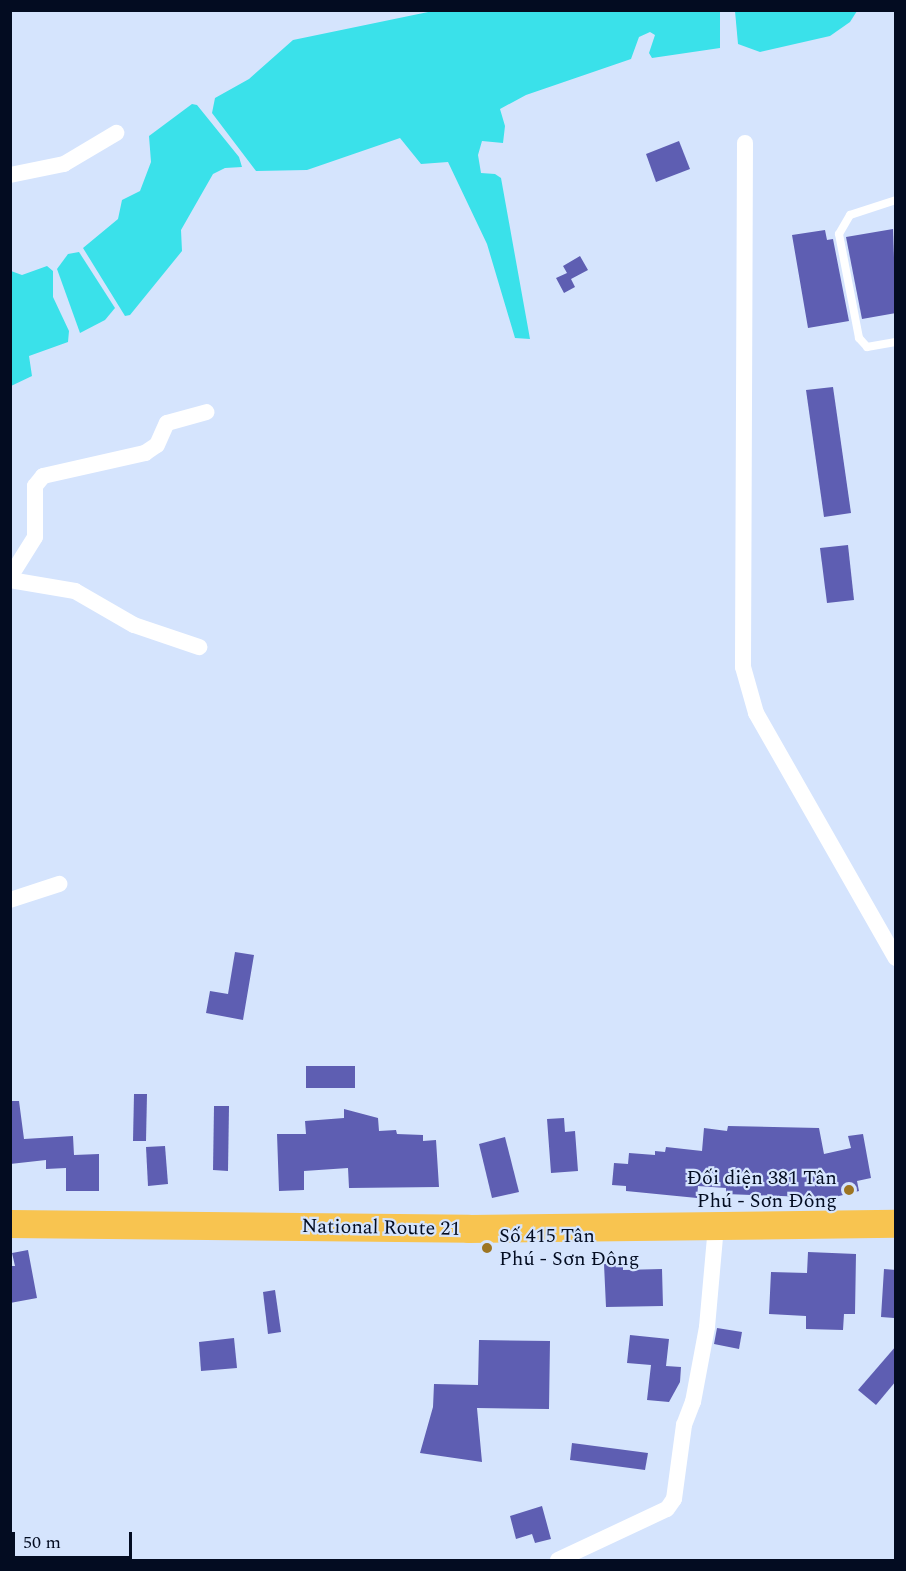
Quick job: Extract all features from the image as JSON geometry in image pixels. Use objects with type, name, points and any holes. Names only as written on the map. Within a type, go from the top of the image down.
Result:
[{"type":"highway","name":"National Route 21","points":[[10,1224],[469,1229],[896,1224]]},
{"type":"street","points":[[10,175],[64,164],[116,133]]},
{"type":"street","points":[[745,143],[743,667],[756,713],[896,958]]},
{"type":"street","points":[[199,647],[134,625],[75,591],[10,579],[35,537],[35,486],[43,476],[145,453],[157,445],[167,423],[207,412]]},
{"type":"street","points":[[10,900],[58,884]]},
{"type":"street","points":[[558,1560],[667,1509],[674,1499],[684,1425],[695,1393],[707,1327],[716,1226]]},
{"type":"lane","points":[[896,200],[850,215],[838,234],[859,338],[867,347],[896,342]]},
{"type":"shaded area","points":[[735,10],[857,11],[850,22],[830,36],[760,52],[738,44]]},
{"type":"shaded area","points":[[433,11],[720,11],[720,48],[652,58],[649,53],[655,35],[650,32],[639,37],[631,59],[526,95],[500,109],[505,126],[503,143],[482,141],[478,155],[481,173],[495,174],[501,178],[530,339],[515,338],[487,244],[448,162],[421,164],[400,138],[307,170],[256,171],[212,113],[215,98],[249,79],[293,40]]},
{"type":"shaded area","points":[[192,104],[197,105],[239,157],[242,167],[225,168],[213,174],[181,230],[182,251],[130,315],[125,316],[83,248],[118,219],[122,200],[140,191],[151,162],[149,136]]},
{"type":"shaded area","points":[[79,252],[115,308],[105,320],[80,333],[57,269],[68,254]]},
{"type":"shaded area","points":[[47,266],[53,271],[53,297],[69,331],[68,342],[29,356],[32,376],[11,386],[11,271],[22,275]]},
{"type":"building","points":[[679,141],[690,169],[656,182],[646,154]]},
{"type":"building","points":[[893,229],[896,313],[862,319],[846,237]]},
{"type":"building","points":[[825,230],[827,240],[833,239],[849,321],[808,328],[792,235]]},
{"type":"building","points":[[580,256],[588,270],[571,279],[575,287],[564,293],[556,278],[567,273],[563,266]]},
{"type":"building","points":[[833,387],[851,513],[824,517],[806,390]]},
{"type":"building","points":[[848,545],[854,600],[827,603],[820,548]]},
{"type":"building","points":[[235,952],[254,955],[243,1020],[206,1013],[210,991],[228,994]]},
{"type":"building","points":[[306,1066],[355,1066],[355,1088],[306,1088]]},
{"type":"building","points":[[134,1094],[147,1094],[146,1141],[133,1141]]},
{"type":"building","points":[[10,1101],[19,1101],[24,1139],[73,1136],[74,1155],[99,1154],[99,1191],[66,1191],[66,1168],[46,1169],[46,1160],[10,1164]]},
{"type":"building","points":[[214,1106],[229,1106],[228,1171],[213,1170]]},
{"type":"building","points":[[344,1109],[378,1118],[379,1131],[396,1130],[397,1134],[423,1135],[423,1141],[436,1140],[439,1187],[349,1188],[348,1168],[304,1171],[304,1190],[279,1191],[277,1134],[306,1134],[305,1121],[344,1118]]},
{"type":"building","points":[[564,1118],[565,1132],[575,1131],[578,1171],[551,1173],[547,1119]]},
{"type":"building","points":[[728,1126],[819,1128],[824,1154],[851,1148],[848,1136],[863,1134],[871,1178],[857,1181],[859,1191],[831,1198],[726,1194],[726,1188],[698,1186],[697,1198],[626,1191],[626,1186],[612,1185],[614,1163],[628,1164],[629,1153],[655,1155],[655,1151],[665,1152],[666,1147],[702,1151],[704,1128],[727,1131]]},
{"type":"building","points":[[505,1137],[519,1192],[492,1198],[479,1144]]},
{"type":"building","points":[[165,1146],[168,1184],[148,1186],[146,1147]]},
{"type":"building","points":[[28,1250],[37,1298],[10,1303],[10,1266],[15,1266],[12,1253]]},
{"type":"building","points":[[808,1252],[856,1254],[855,1314],[844,1314],[843,1330],[806,1329],[806,1316],[769,1314],[771,1272],[807,1273]]},
{"type":"building","points":[[623,1263],[623,1270],[662,1269],[663,1306],[606,1307],[604,1264]]},
{"type":"building","points":[[884,1269],[896,1270],[894,1318],[881,1317]]},
{"type":"building","points":[[275,1290],[281,1332],[268,1334],[263,1292]]},
{"type":"building","points":[[717,1328],[742,1332],[739,1349],[714,1344]]},
{"type":"building","points":[[630,1335],[669,1339],[666,1366],[681,1367],[680,1382],[669,1402],[647,1400],[651,1365],[627,1363]]},
{"type":"building","points":[[234,1338],[237,1368],[201,1371],[199,1342]]},
{"type":"building","points":[[479,1340],[550,1341],[549,1409],[477,1408],[482,1462],[420,1453],[433,1407],[434,1384],[478,1385]]},
{"type":"building","points":[[896,1346],[896,1381],[876,1405],[858,1390]]},
{"type":"building","points":[[572,1443],[648,1453],[645,1470],[570,1460]]},
{"type":"building","points":[[542,1506],[551,1539],[535,1543],[532,1534],[516,1539],[510,1516]]},
{"type":"place","name":"Đối diện 381 Tân Phú - Sơn Đông","points":[[849,1190]]},
{"type":"place","name":"Số 415 Tân Phú - Sơn Đông","points":[[487,1248]]}]
